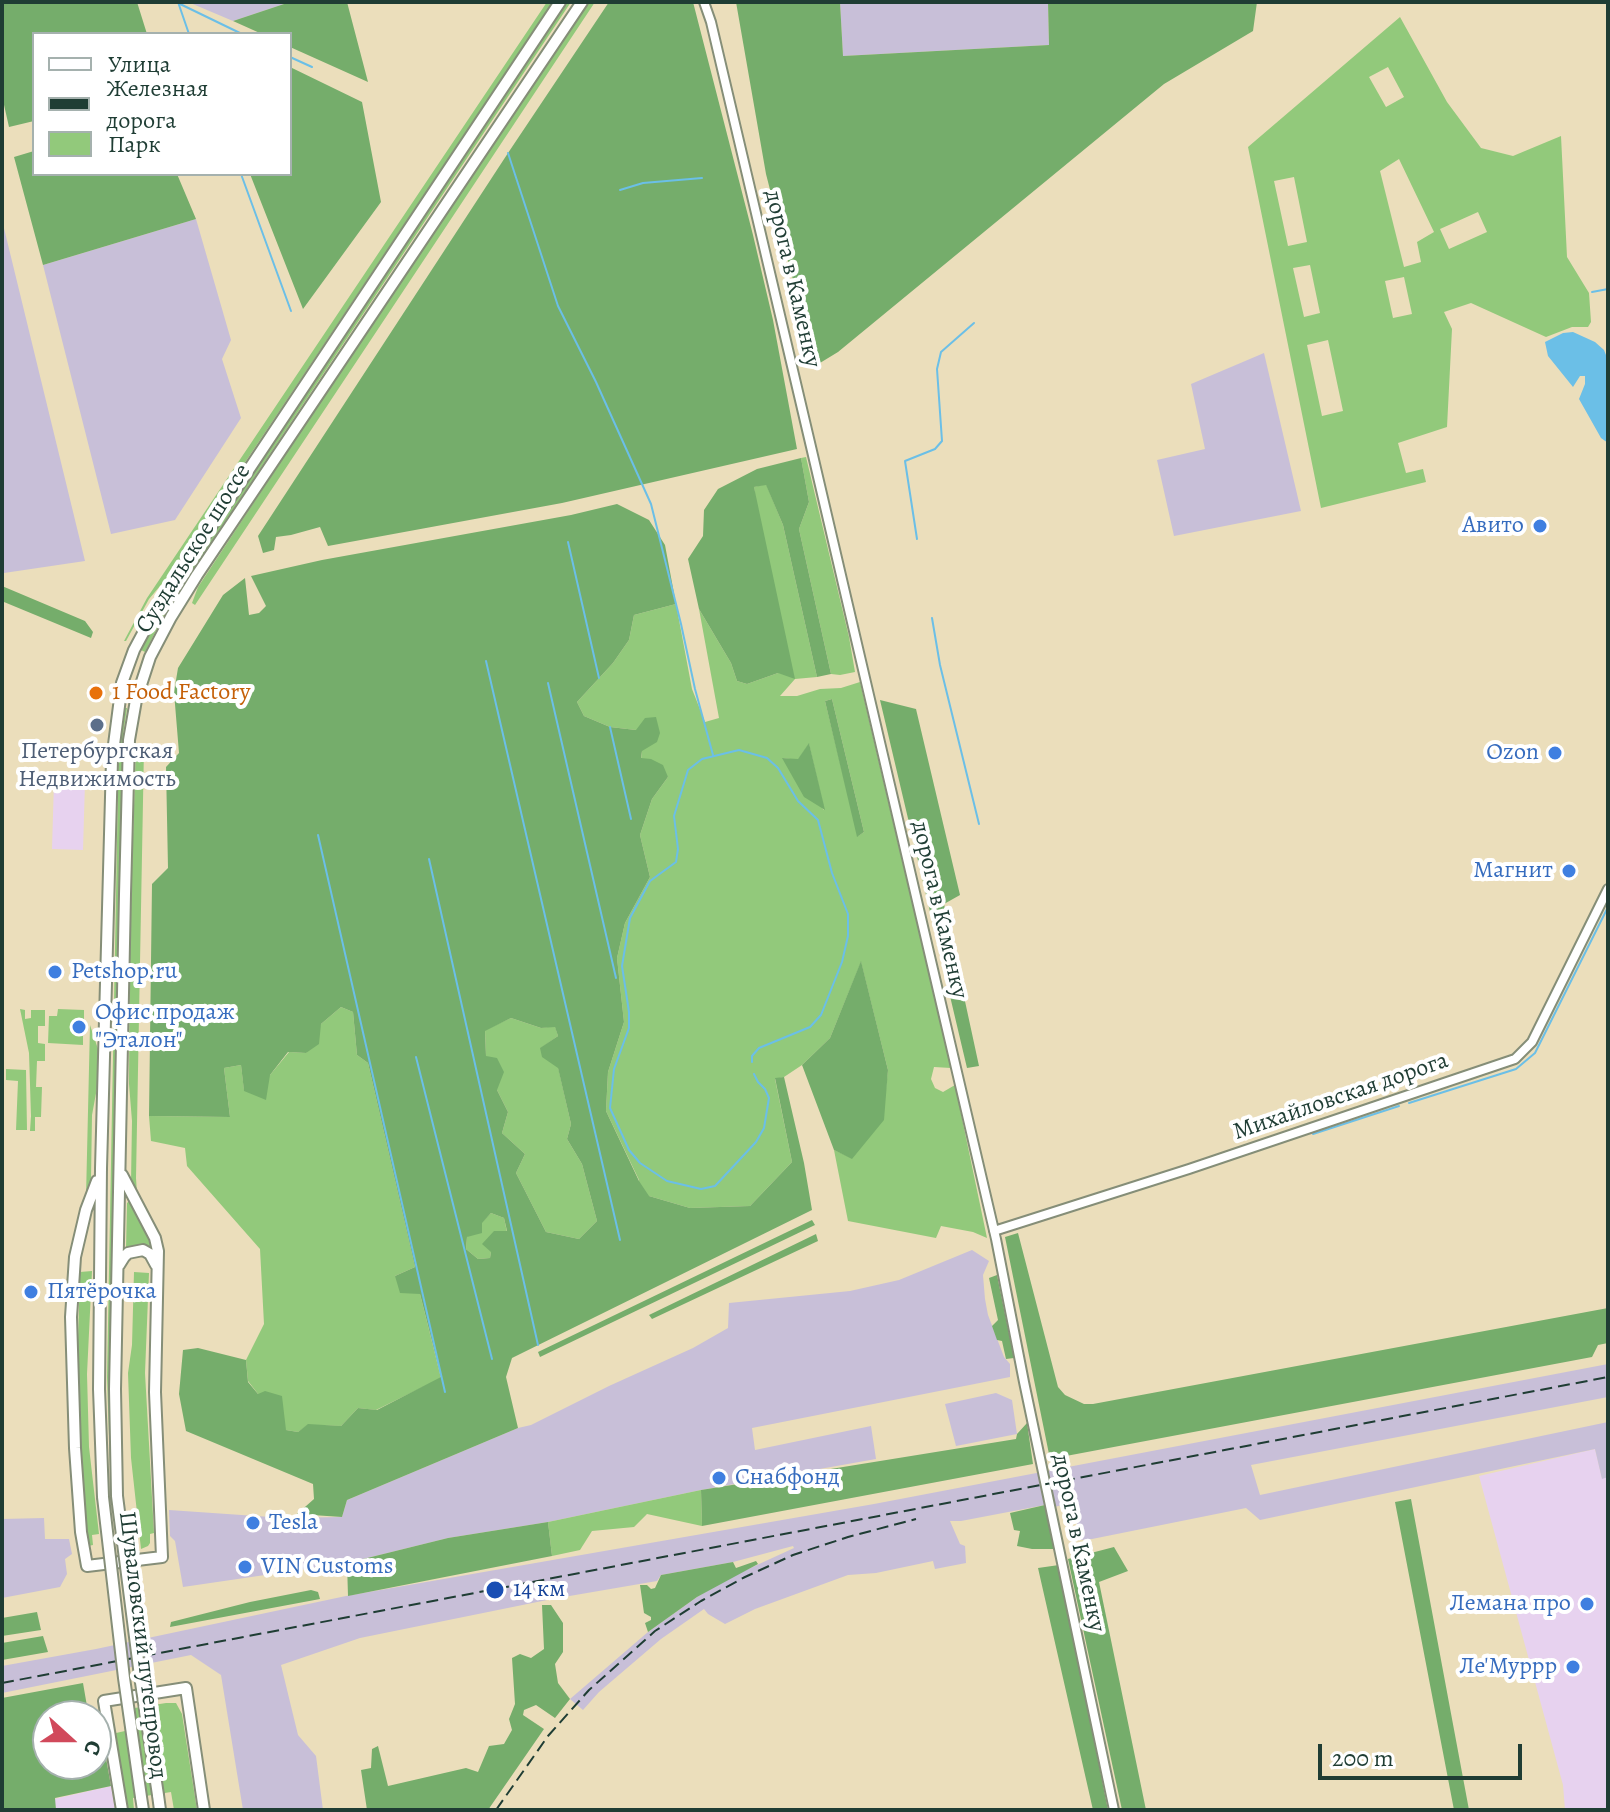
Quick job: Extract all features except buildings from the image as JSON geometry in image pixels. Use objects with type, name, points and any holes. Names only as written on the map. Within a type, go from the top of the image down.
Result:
[{"type":"main road","name":"Суздальское шоссе","points":[[103,1497],[99,1389],[101,1168],[112,760],[122,683],[143,630],[156,609],[560,2]]},
{"type":"main road","name":"Суздальское шоссе","points":[[117,1496],[115,1389],[129,740],[136,700],[150,657],[209,557],[582,2]]},
{"type":"main road","points":[[101,1168],[86,1210],[73,1265],[71,1317],[75,1459],[87,1566],[162,1557],[155,1392],[158,1251],[155,1238],[121,1173]]},
{"type":"main road","points":[[118,1267],[128,1253],[143,1250],[150,1254],[158,1269]]},
{"type":"main road","name":"Шуваловский путепровод","points":[[117,1496],[160,1810]]},
{"type":"main road","name":"Шуваловский путепровод","points":[[103,1497],[143,1810]]},
{"type":"main road","points":[[122,1810],[104,1701],[186,1688],[204,1810]]},
{"type":"street","name":"дорога в Каменку","points":[[706,2],[994,1231],[1114,1810]]},
{"type":"street","name":"Михайловская дорога","points":[[994,1231],[1515,1059],[1532,1042],[1608,889]]},
{"type":"shaded area","points":[[188,2],[290,2],[233,21]]},
{"type":"shaded area","points":[[840,2],[1048,2],[1049,45],[843,56]]},
{"type":"shaded area","points":[[196,219],[231,340],[222,359],[241,418],[175,520],[111,534],[43,265]]},
{"type":"shaded area","points":[[2,220],[85,561],[4,573],[2,572]]},
{"type":"shaded area","points":[[1264,353],[1301,511],[1174,536],[1157,460],[1205,449],[1191,384]]},
{"type":"shaded area","points":[[54,781],[85,782],[83,850],[52,849]]},
{"type":"shaded area","points":[[972,1250],[989,1261],[983,1275],[985,1299],[1004,1357],[1010,1364],[1010,1377],[752,1428],[755,1450],[871,1426],[876,1459],[701,1490],[548,1522],[448,1538],[347,1563],[183,1587],[175,1541],[170,1536],[169,1510],[285,1518],[342,1517],[347,1500],[531,1425],[693,1348],[728,1328],[729,1303],[850,1291],[899,1280]]},
{"type":"shaded area","points":[[1608,1364],[1608,1397],[1251,1465],[1260,1495],[1608,1422],[1608,1477],[1602,1479],[1595,1449],[1260,1520],[1246,1508],[1092,1539],[1081,1540],[1072,1503],[950,1521],[960,1544],[965,1546],[966,1563],[935,1569],[933,1561],[876,1573],[848,1575],[755,1609],[725,1624],[704,1609],[661,1639],[599,1692],[583,1710],[570,1699],[648,1632],[697,1597],[793,1546],[733,1562],[661,1575],[657,1581],[360,1638],[281,1665],[298,1735],[316,1756],[323,1810],[243,1810],[221,1675],[191,1655],[2,1693],[2,1666],[346,1596],[874,1504]]},
{"type":"shaded area","points":[[996,1393],[1012,1400],[1017,1434],[956,1446],[945,1404]]},
{"type":"shaded area","points":[[1595,1449],[1602,1478],[1608,1477],[1608,1810],[1565,1810],[1563,1785],[1479,1476]]},
{"type":"shaded area","points":[[44,1518],[45,1539],[69,1539],[72,1554],[65,1559],[67,1574],[60,1587],[2,1598],[2,1519]]},
{"type":"shaded area","points":[[111,1786],[115,1810],[56,1810],[54,1799]]},
{"type":"green space","points":[[2,2],[137,2],[146,32],[32,32],[32,121],[9,127],[2,96]]},
{"type":"green space","points":[[290,2],[347,2],[368,82],[292,48],[292,32],[258,32],[233,21]]},
{"type":"green space","points":[[547,2],[553,2],[171,573],[149,599],[124,641],[147,598]]},
{"type":"green space","points":[[566,2],[571,2],[168,607],[145,652],[141,650],[163,606]]},
{"type":"green space","points":[[585,2],[595,2],[195,605],[192,603],[198,587]]},
{"type":"green space","points":[[609,2],[693,2],[773,320],[797,449],[562,503],[328,546],[320,527],[276,537],[274,550],[263,553],[258,536]]},
{"type":"green space","points":[[736,2],[840,2],[843,56],[1049,45],[1048,2],[1257,2],[1253,31],[1164,84],[838,352],[815,366],[766,174]]},
{"type":"green space","points":[[1400,17],[1447,102],[1481,148],[1513,156],[1561,136],[1567,257],[1589,293],[1591,322],[1588,327],[1572,327],[1546,337],[1471,303],[1444,312],[1452,329],[1447,427],[1398,443],[1406,473],[1423,469],[1426,482],[1321,508],[1248,147]],"holes":[[[1388,67],[1404,97],[1386,107],[1369,77]],[[1399,159],[1434,232],[1417,242],[1421,262],[1404,267],[1380,171]],[[1294,177],[1307,242],[1288,246],[1274,181]],[[1478,212],[1487,232],[1449,249],[1440,229]],[[1310,265],[1320,313],[1304,317],[1293,268]],[[1404,277],[1412,314],[1393,318],[1385,281]],[[1328,340],[1343,411],[1322,416],[1307,345]]]},
{"type":"green space","points":[[292,68],[362,102],[381,202],[303,309],[251,176],[292,176]]},
{"type":"green space","points":[[32,152],[32,176],[178,176],[196,219],[43,265],[14,157]]},
{"type":"green space","points":[[806,457],[855,672],[840,675],[831,674],[799,529],[809,502],[801,458]]},
{"type":"green space","points":[[801,458],[809,502],[799,529],[831,674],[817,677],[783,525],[766,485],[754,487],[795,679],[778,673],[747,684],[737,681],[731,663],[699,609],[688,559],[703,536],[704,510],[718,489],[757,469]]},
{"type":"green space","points":[[766,484],[783,525],[817,677],[795,679],[780,696],[797,696],[860,682],[951,1068],[934,1067],[931,1079],[935,1088],[943,1092],[955,1085],[987,1238],[941,1226],[936,1238],[848,1221],[834,1150],[852,1158],[886,1088],[888,1070],[861,962],[830,1038],[802,1065],[775,1079],[792,1162],[750,1206],[690,1208],[649,1196],[638,1214],[639,1180],[606,1111],[608,1072],[624,1022],[617,958],[625,923],[650,877],[640,835],[652,799],[668,777],[641,759],[636,730],[610,727],[584,716],[577,702],[613,663],[629,640],[634,615],[676,604],[692,689],[705,722],[719,718],[699,609],[731,663],[737,681],[747,684],[778,673],[754,487]],"holes":[[[832,699],[864,832],[858,836],[825,701]],[[809,744],[824,809],[824,810],[783,758],[798,760]]]},
{"type":"green space","points":[[617,504],[649,520],[665,545],[676,604],[634,615],[629,640],[613,663],[577,702],[584,716],[610,727],[636,730],[645,718],[656,717],[660,733],[657,742],[642,751],[641,758],[663,765],[668,777],[652,799],[640,835],[650,877],[625,923],[617,958],[624,1022],[608,1072],[606,1111],[649,1196],[690,1208],[750,1206],[792,1162],[775,1078],[784,1077],[812,1210],[512,1358],[506,1377],[518,1428],[347,1500],[342,1517],[297,1514],[314,1499],[313,1484],[186,1431],[179,1394],[183,1350],[198,1348],[246,1360],[248,1382],[258,1394],[265,1391],[282,1396],[286,1430],[298,1432],[308,1424],[341,1426],[358,1408],[377,1410],[441,1377],[420,1294],[400,1293],[395,1276],[415,1267],[368,1063],[357,1055],[353,1012],[341,1007],[321,1024],[319,1044],[306,1053],[288,1052],[270,1075],[266,1100],[244,1091],[241,1065],[224,1068],[230,1117],[149,1116],[152,884],[168,868],[166,767],[179,753],[174,692],[178,668],[223,595],[245,578],[249,615],[259,613],[266,606],[251,576],[322,560]],"holes":[[[511,1018],[541,1028],[555,1027],[558,1036],[540,1048],[542,1057],[558,1068],[571,1124],[567,1139],[582,1164],[597,1221],[579,1239],[546,1232],[516,1173],[525,1154],[502,1133],[508,1112],[497,1090],[504,1072],[497,1058],[486,1056],[485,1031]],[[491,1213],[504,1218],[507,1231],[494,1231],[482,1244],[491,1252],[490,1258],[478,1259],[466,1249],[467,1237],[482,1233],[482,1223]]]},
{"type":"green space","points":[[2,586],[85,621],[93,632],[91,638],[4,602]]},
{"type":"green space","points":[[832,699],[864,832],[857,837],[825,701]]},
{"type":"green space","points":[[880,700],[916,709],[960,895],[944,904],[979,1066],[967,1068]]},
{"type":"green space","points":[[124,708],[127,708],[123,735],[110,1376],[114,1495],[111,1496],[107,1377],[119,735]]},
{"type":"green space","points":[[809,743],[825,810],[804,797],[782,758],[798,759]]},
{"type":"green space","points":[[136,747],[144,747],[137,1193],[131,1182],[129,1084]]},
{"type":"green space","points":[[861,961],[888,1070],[884,1120],[852,1159],[834,1150],[802,1065],[830,1038]]},
{"type":"green space","points":[[341,1007],[353,1012],[357,1055],[368,1063],[415,1267],[395,1276],[420,1294],[441,1378],[376,1410],[358,1408],[341,1426],[308,1425],[298,1432],[286,1430],[248,1381],[246,1360],[264,1324],[260,1249],[187,1166],[185,1148],[151,1141],[149,1116],[230,1117],[224,1068],[241,1065],[244,1090],[270,1075],[289,1052],[306,1053],[321,1024]]},
{"type":"green space","points":[[20,1009],[25,1010],[25,1019],[31,1018],[31,1010],[45,1010],[45,1026],[38,1026],[38,1043],[45,1044],[45,1061],[37,1061],[36,1087],[42,1087],[41,1117],[35,1117],[35,1131],[30,1131],[29,1053]]},
{"type":"green space","points":[[58,1009],[84,1010],[84,1020],[75,1020],[75,1033],[83,1034],[83,1045],[48,1043],[49,1016],[57,1016]]},
{"type":"green space","points":[[511,1018],[541,1028],[555,1026],[558,1036],[541,1048],[558,1067],[571,1124],[567,1139],[582,1164],[597,1221],[579,1239],[546,1232],[516,1173],[525,1154],[502,1133],[508,1112],[486,1056],[485,1030]]},
{"type":"green space","points":[[90,1025],[99,1052],[92,1115],[91,1180],[86,1197]]},
{"type":"green space","points":[[6,1069],[26,1070],[27,1130],[16,1130],[18,1081],[6,1080]]},
{"type":"green space","points":[[130,1200],[151,1238],[152,1248],[126,1249],[127,1203]]},
{"type":"green space","points":[[491,1213],[504,1218],[507,1232],[491,1252],[490,1258],[478,1259],[466,1249],[467,1237]]},
{"type":"green space","points":[[812,1220],[815,1225],[540,1357],[538,1352]]},
{"type":"green space","points":[[1018,1233],[1058,1387],[1065,1395],[1084,1404],[1608,1308],[1608,1343],[1598,1345],[1592,1357],[1050,1459],[1005,1237]]},
{"type":"green space","points":[[816,1234],[818,1241],[652,1319],[649,1315]]},
{"type":"green space","points":[[92,1271],[87,1374],[89,1447],[99,1534],[92,1535],[93,1545],[88,1546],[78,1449],[78,1340],[80,1272]]},
{"type":"green space","points":[[134,1272],[149,1273],[145,1373],[154,1533],[150,1534],[148,1546],[141,1549],[131,1458],[128,1373]]},
{"type":"green space","points":[[997,1275],[1014,1358],[1006,1359],[1002,1341],[997,1340],[992,1326],[998,1320],[989,1278]]},
{"type":"green space","points":[[1027,1423],[1033,1464],[702,1526],[701,1490],[1016,1439]]},
{"type":"green space","points":[[701,1490],[702,1526],[647,1514],[634,1527],[592,1531],[580,1550],[552,1556],[548,1522]]},
{"type":"green space","points":[[1411,1499],[1469,1810],[1454,1810],[1395,1502]]},
{"type":"green space","points":[[1045,1505],[1056,1549],[1017,1546],[1020,1531],[1014,1530],[1010,1513]]},
{"type":"green space","points":[[548,1522],[552,1556],[348,1596],[347,1563],[448,1538]]},
{"type":"green space","points":[[1114,1547],[1128,1571],[1099,1582],[1146,1810],[1122,1810],[1068,1559]]},
{"type":"green space","points":[[756,1561],[758,1564],[697,1597],[648,1632],[645,1623],[651,1617],[644,1613],[640,1585],[651,1589],[655,1588],[661,1575],[733,1562],[736,1568]]},
{"type":"green space","points":[[1059,1565],[1108,1810],[1093,1810],[1038,1568]]},
{"type":"green space","points":[[311,1590],[318,1592],[320,1599],[170,1627],[171,1622]]},
{"type":"green space","points":[[542,1605],[551,1605],[563,1623],[563,1652],[555,1664],[558,1683],[570,1699],[555,1718],[536,1705],[524,1710],[523,1715],[544,1729],[488,1810],[367,1810],[361,1770],[371,1768],[372,1749],[378,1746],[388,1786],[466,1768],[478,1772],[489,1746],[504,1744],[512,1730],[509,1719],[515,1704],[512,1658],[520,1654],[531,1658],[544,1649]]},
{"type":"green space","points":[[37,1612],[41,1630],[2,1636],[2,1618]]},
{"type":"green space","points":[[43,1636],[48,1652],[2,1660],[2,1643]]},
{"type":"green space","points":[[83,1683],[86,1700],[32,1700],[32,1780],[110,1780],[111,1786],[55,1798],[56,1810],[2,1810],[2,1698]]},
{"type":"green space","points":[[176,1703],[182,1714],[197,1810],[174,1810],[171,1792],[133,1798],[134,1810],[127,1810],[116,1733],[125,1731],[122,1710]]},
{"type":"water","points":[[1573,332],[1595,342],[1604,350],[1608,360],[1608,443],[1601,438],[1579,399],[1585,376],[1580,376],[1573,387],[1548,356],[1545,342],[1563,333]]},
{"type":"waterway","points":[[178,2],[188,32]]},
{"type":"waterway","points":[[178,3],[238,32]]},
{"type":"waterway","points":[[292,58],[312,67]]},
{"type":"waterway","points":[[508,153],[558,306],[651,504],[713,755]]},
{"type":"waterway","points":[[242,176],[291,311]]},
{"type":"waterway","points":[[620,190],[643,183],[702,178]]},
{"type":"waterway","points":[[1592,292],[1608,289]]},
{"type":"waterway","points":[[917,539],[905,461],[935,449],[942,441],[937,369],[941,352],[974,323]]},
{"type":"waterway","points":[[568,542],[599,678]]},
{"type":"waterway","points":[[932,618],[940,665],[979,824]]},
{"type":"waterway","points":[[486,661],[620,1240]]},
{"type":"waterway","points":[[548,683],[616,978]]},
{"type":"waterway","points":[[610,727],[631,819]]},
{"type":"waterway","points":[[752,1062],[752,1056],[759,1048],[810,1027],[821,1015],[842,962],[848,936],[848,914],[832,873],[818,820],[798,801],[778,768],[767,758],[739,750],[702,759],[688,770],[674,816],[678,849],[676,862],[650,881],[630,918],[622,966],[629,1028],[614,1069],[610,1108],[629,1150],[640,1163],[667,1181],[701,1189],[715,1186],[756,1142],[764,1128],[769,1098],[754,1074]]},
{"type":"waterway","points":[[318,835],[445,1392]]},
{"type":"waterway","points":[[429,859],[538,1345]]},
{"type":"waterway","points":[[1409,1103],[1516,1069],[1535,1053],[1608,907]]},
{"type":"waterway","points":[[416,1057],[492,1359]]},
{"type":"waterway","points":[[1313,1134],[1399,1106]]},
{"type":"railway","points":[[2,1683],[1608,1377]]},
{"type":"railway","points":[[496,1810],[548,1736],[589,1690],[655,1631],[701,1601],[793,1555],[916,1519]]},
{"type":"place","name":"Авито","points":[[1540,526]]},
{"type":"place","name":"1 Food Factory","points":[[96,693]]},
{"type":"place","name":"Петербургская Недвижимость","points":[[97,725]]},
{"type":"place","name":"Ozon","points":[[1555,753]]},
{"type":"place","name":"Магнит","points":[[1569,871]]},
{"type":"place","name":"Petshop.ru","points":[[55,972]]},
{"type":"place","name":"Офис продаж \"Эталон\"","points":[[79,1027]]},
{"type":"place","name":"Пятёрочка","points":[[31,1292]]},
{"type":"place","name":"Снабфонд","points":[[719,1478]]},
{"type":"place","name":"Tesla","points":[[253,1523]]},
{"type":"place","name":"VIN Customs","points":[[245,1567]]},
{"type":"place","name":"14 км","points":[[495,1590]]},
{"type":"place","name":"Лемана про","points":[[1587,1604]]},
{"type":"place","name":"Ле'Муррр","points":[[1573,1667]]}]
